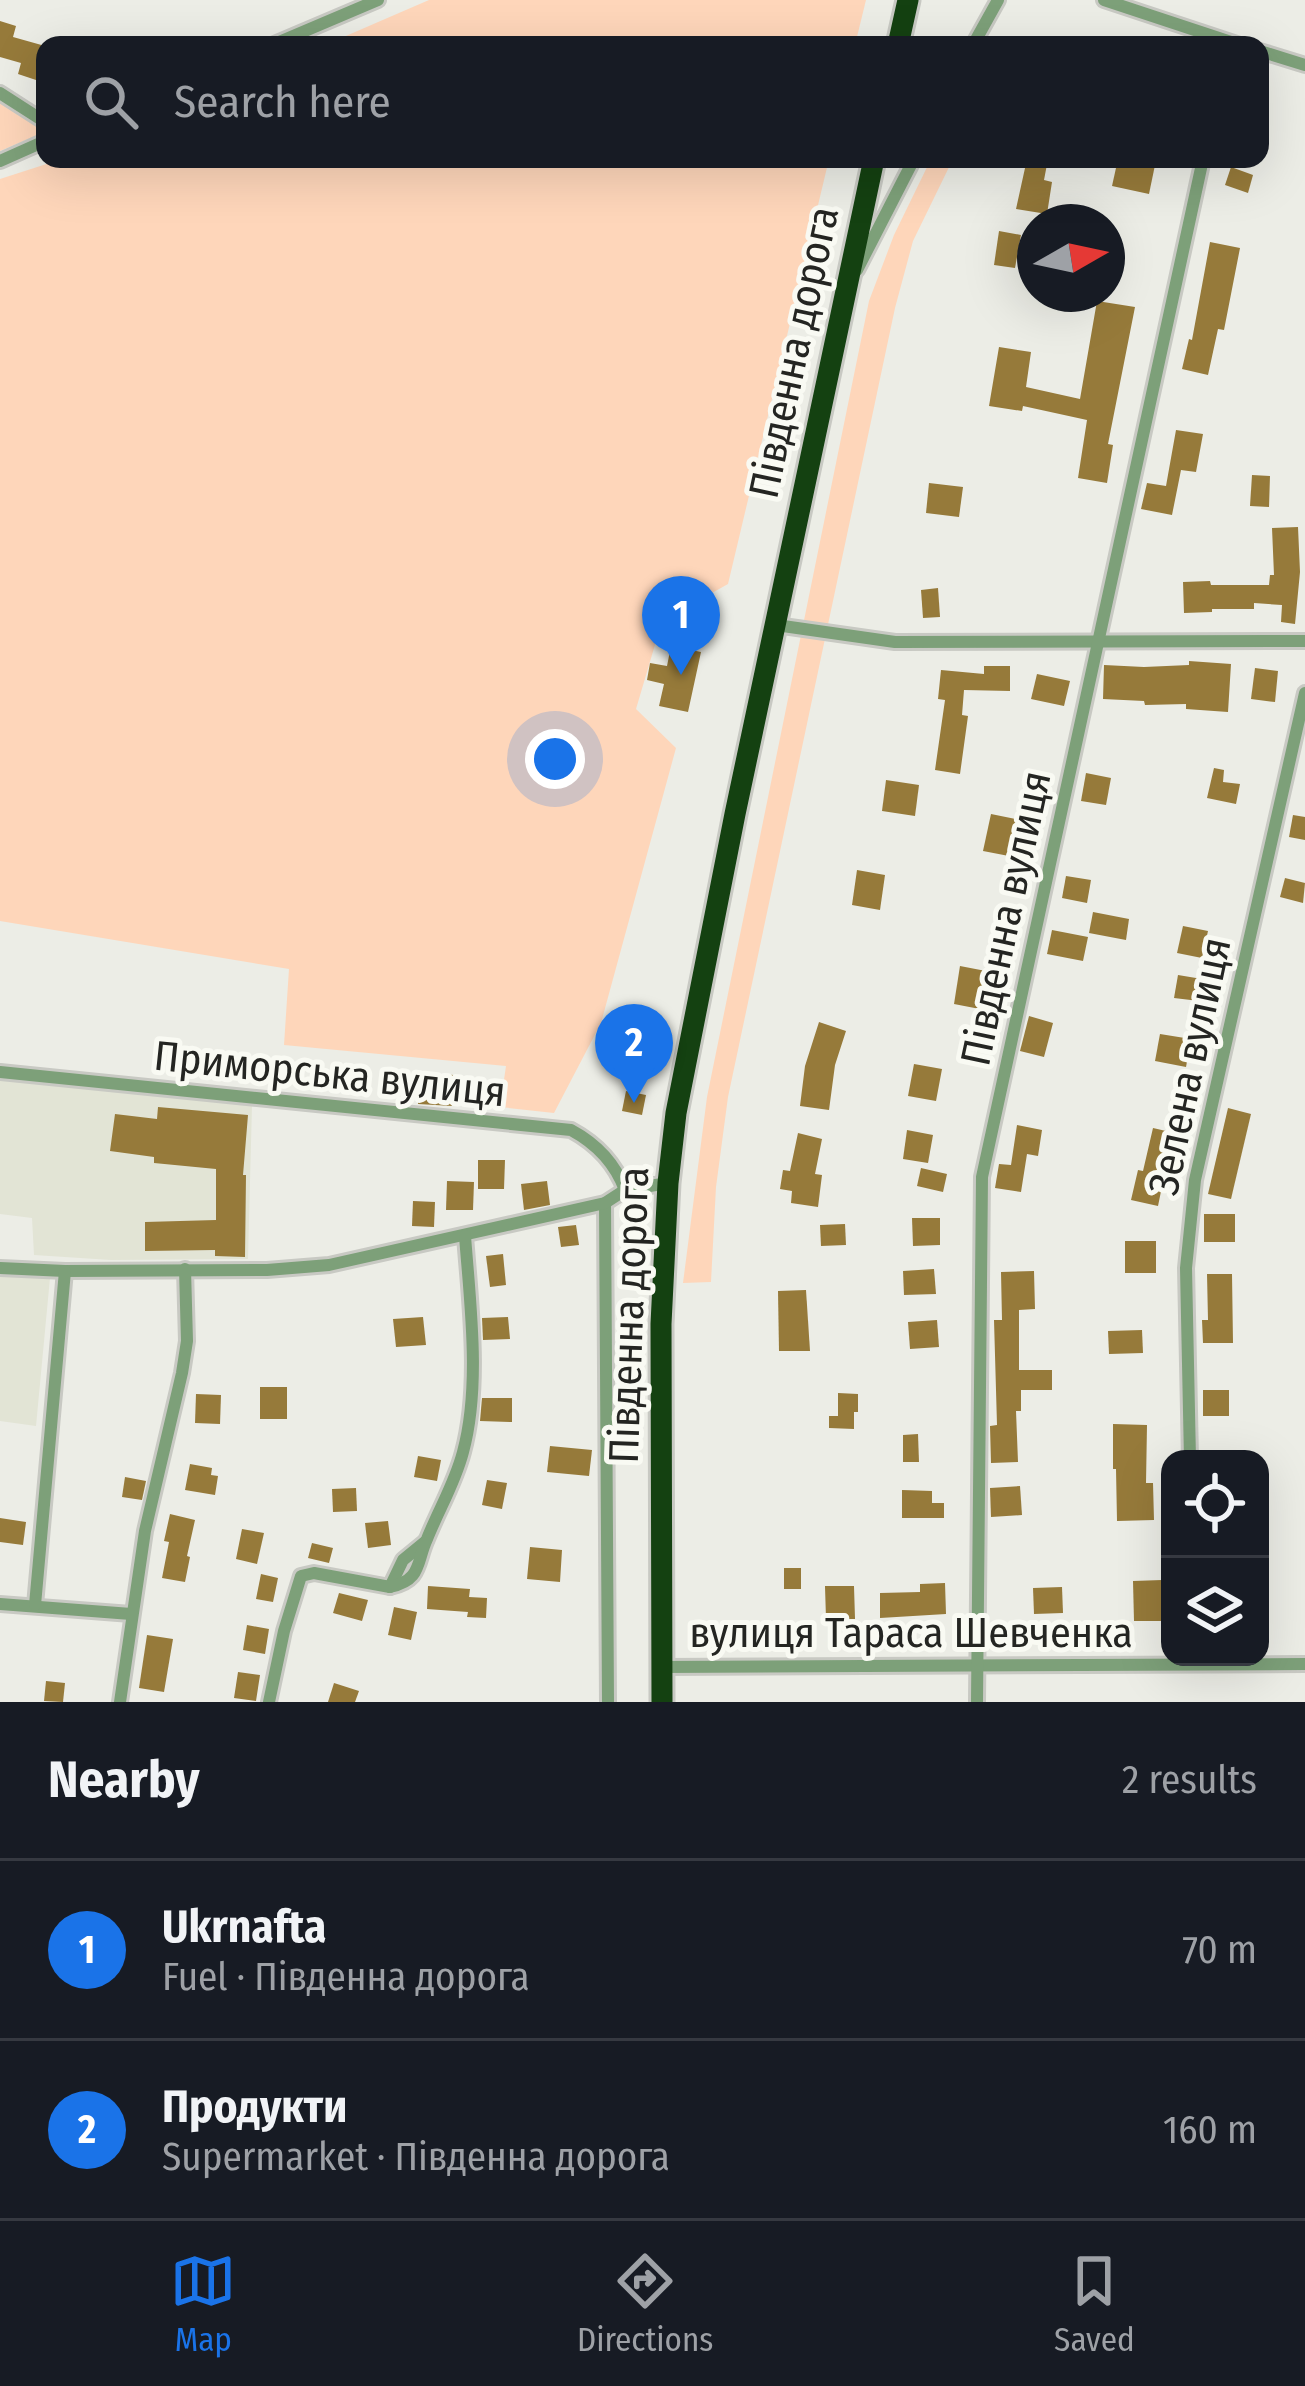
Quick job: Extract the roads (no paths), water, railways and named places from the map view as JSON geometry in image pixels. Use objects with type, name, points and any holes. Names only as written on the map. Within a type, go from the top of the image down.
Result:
[{"type":"highway","points":[[900,36],[908,0]]},
{"type":"highway","name":"Південна дорога","points":[[662,1702],[661,1324],[676,1113],[872,168]]},
{"type":"street","points":[[293,36],[378,0]]},
{"type":"street","points":[[978,36],[998,0]]},
{"type":"street","points":[[1103,0],[1209,36]]},
{"type":"street","points":[[1269,54],[1305,65]]},
{"type":"street","points":[[0,93],[36,116]]},
{"type":"street","points":[[0,160],[36,145]]},
{"type":"street","points":[[846,292],[909,168]]},
{"type":"street","name":"Південна вулиця","points":[[977,1702],[982,1177],[1201,168]]},
{"type":"street","points":[[776,625],[895,642],[1305,641]]},
{"type":"street","name":"Зелена вулиця","points":[[1190,1450],[1186,1268],[1195,1180],[1305,693]]},
{"type":"street","name":"Приморська вулиця","points":[[0,1072],[571,1130],[618,1171],[625,1190]]},
{"type":"street","points":[[0,1268],[267,1270],[329,1265],[605,1203],[625,1190],[668,1183]]},
{"type":"street","points":[[605,1203],[608,1702]]},
{"type":"street","points":[[269,1702],[301,1576],[314,1573],[390,1587],[412,1577],[420,1566],[425,1542],[447,1500],[467,1430],[471,1332],[465,1236]]},
{"type":"street","points":[[120,1702],[145,1531],[187,1341],[185,1269]]},
{"type":"street","points":[[34,1606],[65,1271]]},
{"type":"street","points":[[0,1604],[131,1614]]},
{"type":"street","name":"вулиця Тараса Шевченка","points":[[661,1667],[1161,1661]]},
{"type":"street","name":"вулиця Тараса Шевченка","points":[[1269,1663],[1305,1664]]},
{"type":"place","name":"Ukrnafta","points":[[681,675]]},
{"type":"place","name":"Продукти","points":[[634,1103]]}]
